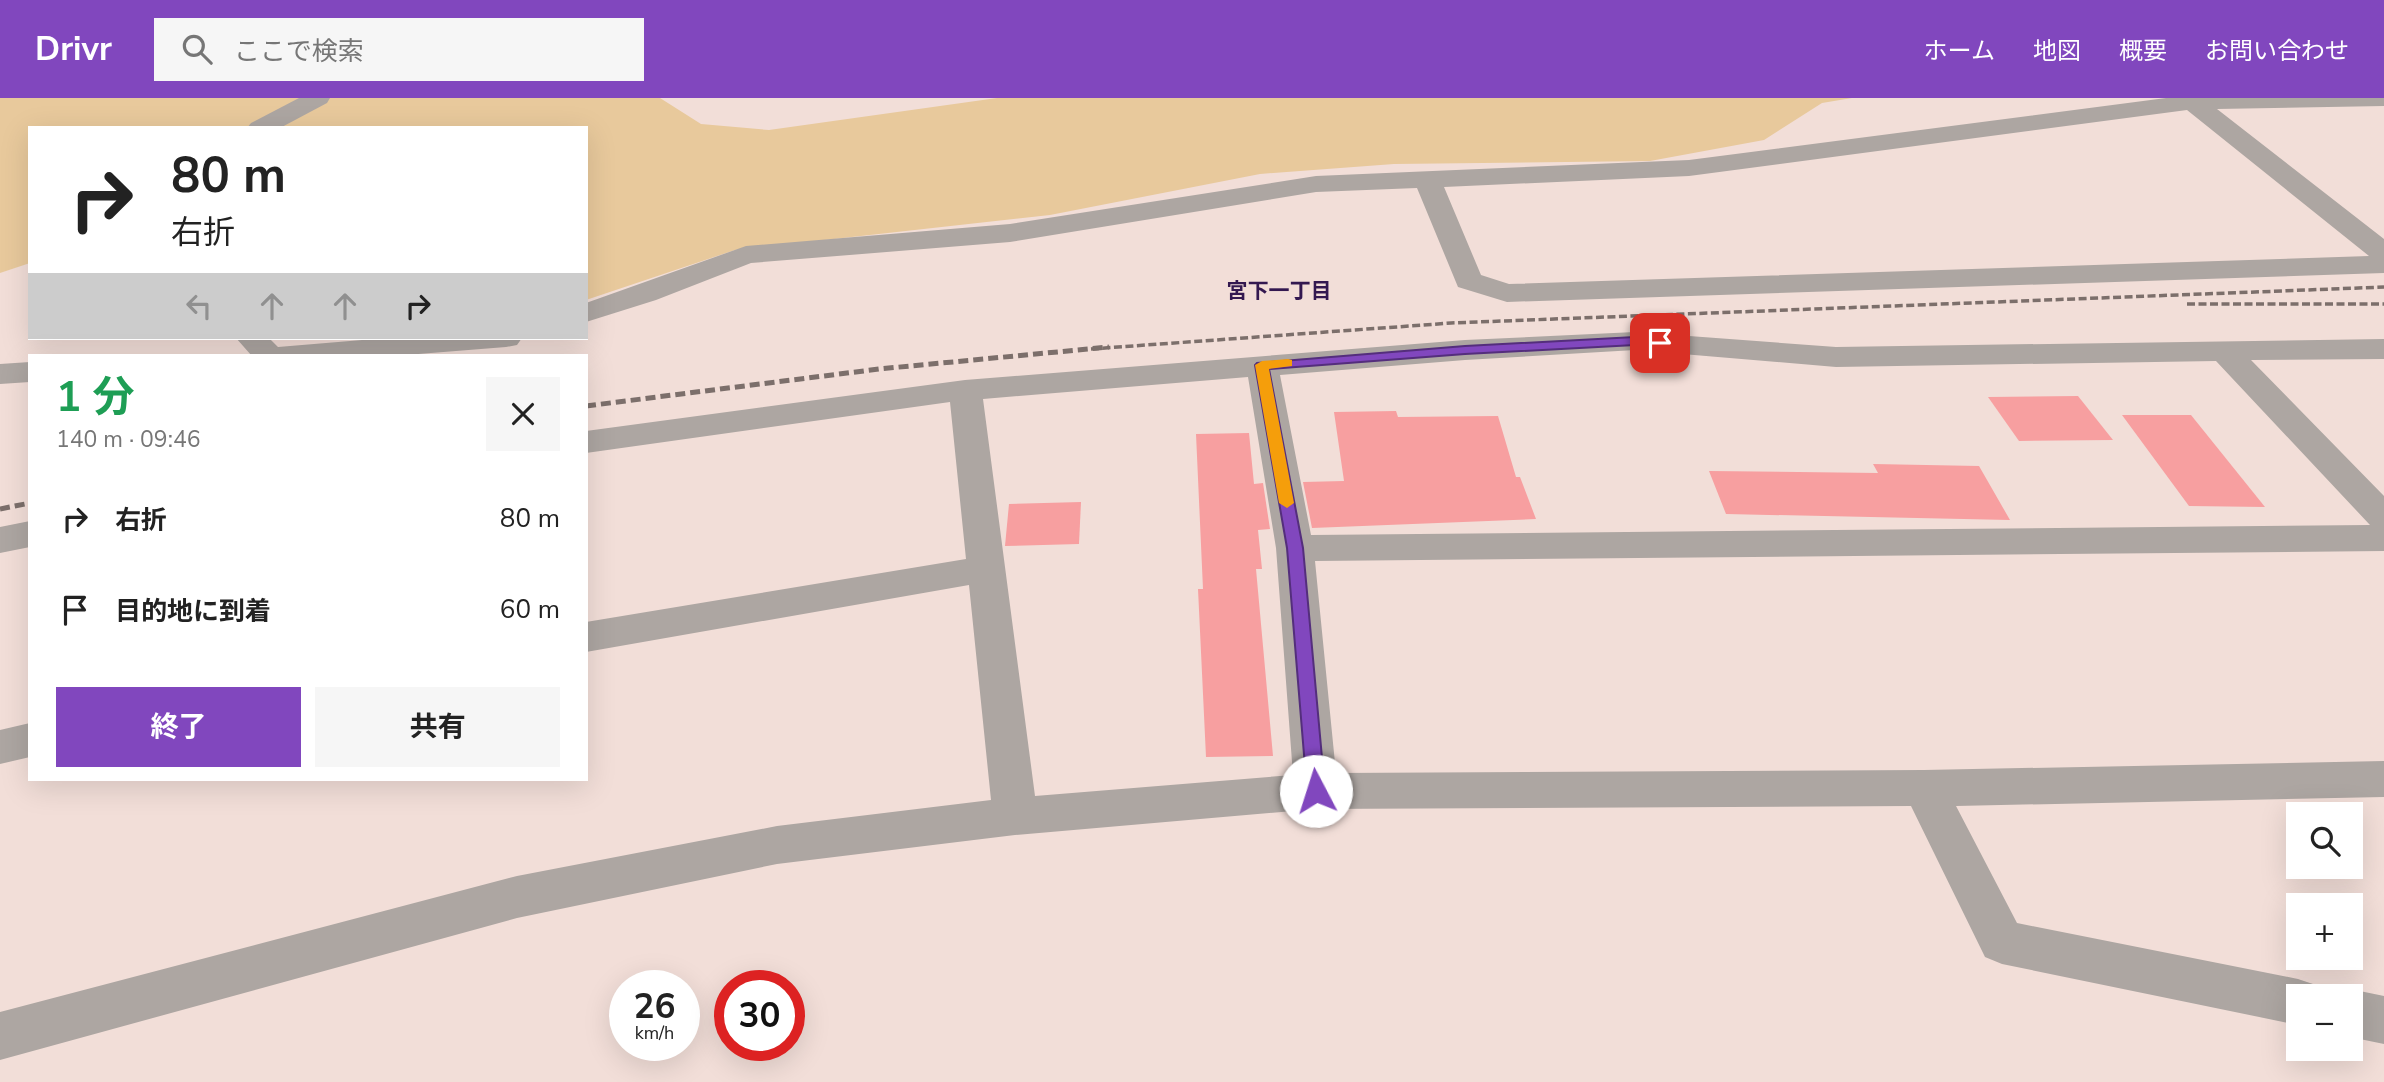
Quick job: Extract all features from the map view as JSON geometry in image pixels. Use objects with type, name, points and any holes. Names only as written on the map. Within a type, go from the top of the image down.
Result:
[{"type":"street","points":[[264,126],[318,98]]},
{"type":"street","points":[[588,312],[746,256],[1010,233],[1316,184],[1689,168],[2195,100],[2384,99]]},
{"type":"street","points":[[2195,100],[2384,253]]},
{"type":"street","points":[[1427,178],[1469,281],[1507,293],[2384,264]]},
{"type":"street","points":[[254,340],[267,354]]},
{"type":"street","points":[[299,354],[480,340]]},
{"type":"street","points":[[588,442],[965,390],[1465,350],[1635,341],[1836,357],[2384,349]]},
{"type":"street","points":[[2226,353],[2384,518]]},
{"type":"street","points":[[1262,365],[1295,548],[1316,791]]},
{"type":"street","points":[[0,374],[28,372]]},
{"type":"street","points":[[965,390],[1015,816]]},
{"type":"street","points":[[0,540],[28,534]]},
{"type":"street","points":[[1295,548],[2384,538]]},
{"type":"street","points":[[588,637],[986,569]]},
{"type":"street","points":[[0,747],[28,740]]},
{"type":"street","points":[[0,1035],[517,897],[777,845],[1015,816],[1316,791],[1924,788],[2384,779]]},
{"type":"street","points":[[1924,788],[2002,942],[2286,1000]]},
{"type":"street","points":[[2363,1016],[2384,1020]]},
{"type":"shaded area","points":[[0,98],[660,98],[701,124],[769,130],[997,98],[1852,98],[1822,103],[1764,140],[1650,161],[1394,164],[1260,174],[1050,215],[735,250],[588,299],[588,126],[28,126],[28,264],[0,273]]},
{"type":"building","points":[[2078,396],[2113,440],[2019,441],[1988,397]]},
{"type":"building","points":[[1396,411],[1398,417],[1498,416],[1516,477],[1520,477],[1536,519],[1312,528],[1303,482],[1344,481],[1334,412]]},
{"type":"building","points":[[2122,415],[2191,415],[2265,507],[2189,506]]},
{"type":"building","points":[[1249,433],[1254,484],[1263,483],[1270,529],[1258,530],[1262,569],[1256,569],[1273,756],[1206,757],[1198,589],[1203,589],[1196,434]]},
{"type":"building","points":[[1873,464],[1979,466],[2010,520],[1726,514],[1709,471],[1878,473]]},
{"type":"building","points":[[1081,502],[1079,544],[1005,546],[1009,504]]},
{"type":"railway","points":[[1091,349],[1451,323],[2384,287]]},
{"type":"railway","points":[[2187,304],[2384,304]]},
{"type":"railway","points":[[588,406],[879,369],[1109,347]]},
{"type":"railway","points":[[0,509],[28,503]]},
{"type":"slow traffic","points":[[1287,503],[1262,365],[1288,363]]},
{"type":"district","name":"宮下一丁目","points":[[1279,291]]},
{"type":"route","points":[[1316,791],[1295,548],[1262,365],[1465,350],[1635,341],[1660,343]]}]
